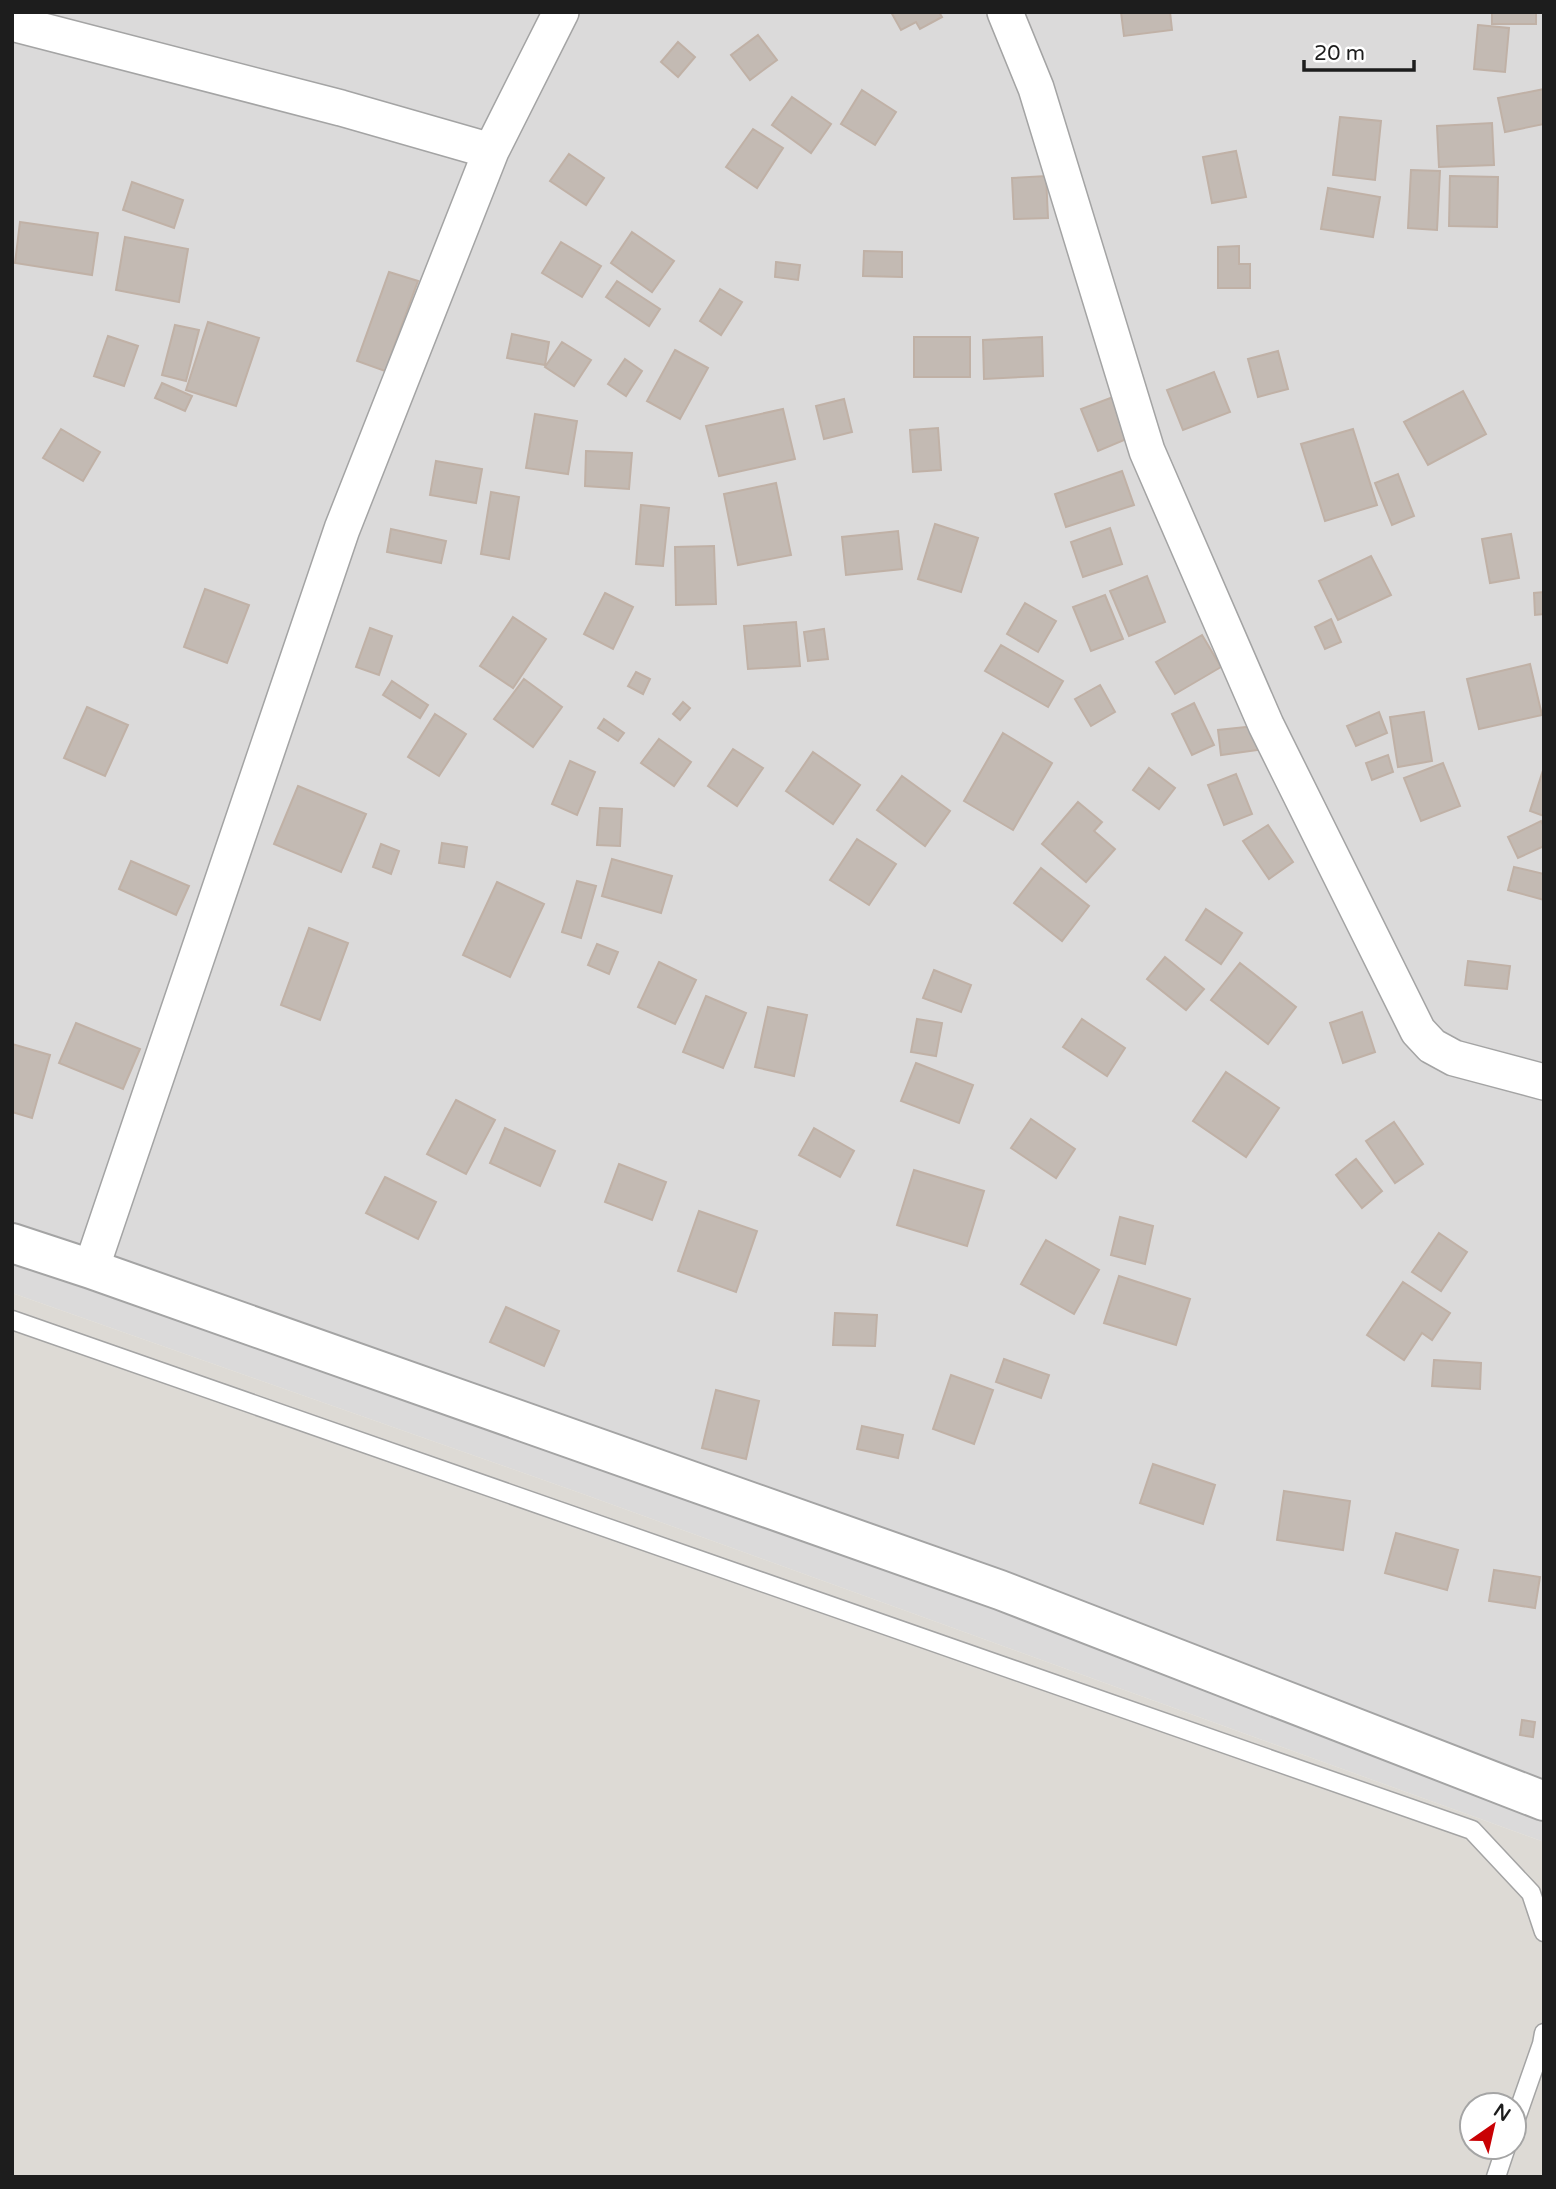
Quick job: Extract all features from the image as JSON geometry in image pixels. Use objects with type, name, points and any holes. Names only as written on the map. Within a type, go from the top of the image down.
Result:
[{"type":"street","points":[[91,1269],[342,529],[491,151],[561,12]]},
{"type":"street","points":[[1005,12],[1036,88],[1147,451],[1266,725],[1418,1031],[1432,1046],[1454,1058],[1544,1082]]},
{"type":"street","points":[[12,23],[341,108],[491,151]]},
{"type":"street","points":[[12,1243],[1000,1590],[1544,1801]]},
{"type":"lane","points":[[12,1320],[1472,1830],[1531,1893],[1544,1932]]},
{"type":"lane","points":[[1526,2091],[1544,2033]]},
{"type":"shaded area","points":[[12,12],[1544,12],[1544,1842],[583,1494],[12,1293]]},
{"type":"shaded area","points":[[12,1293],[583,1494],[1544,1842],[1544,2169],[1541,2177],[12,2177]]},
{"type":"building","points":[[891,12],[939,12],[942,17],[920,29],[916,22],[901,30]]},
{"type":"building","points":[[1121,12],[1170,12],[1172,30],[1124,36]]},
{"type":"building","points":[[1492,12],[1536,12],[1536,24],[1492,24]]},
{"type":"building","points":[[1478,25],[1509,28],[1505,72],[1474,69]]},
{"type":"building","points":[[758,35],[777,60],[750,80],[731,55]]},
{"type":"building","points":[[678,42],[695,57],[678,77],[661,62]]},
{"type":"building","points":[[1544,89],[1544,124],[1505,132],[1498,98]]},
{"type":"building","points":[[862,90],[896,112],[875,145],[841,124]]},
{"type":"building","points":[[792,97],[831,124],[811,153],[772,125]]},
{"type":"building","points":[[1340,117],[1381,121],[1375,180],[1333,175]]},
{"type":"building","points":[[1492,123],[1494,165],[1439,167],[1437,126]]},
{"type":"building","points":[[753,129],[783,148],[757,188],[726,167]]},
{"type":"building","points":[[1236,151],[1246,197],[1212,203],[1203,157]]},
{"type":"building","points":[[569,154],[604,178],[586,205],[550,181]]},
{"type":"building","points":[[1411,170],[1440,171],[1437,230],[1408,228]]},
{"type":"building","points":[[1046,176],[1048,218],[1014,219],[1012,178]]},
{"type":"building","points":[[1450,176],[1498,177],[1497,227],[1449,226]]},
{"type":"building","points":[[132,182],[183,200],[174,228],[123,210]]},
{"type":"building","points":[[1328,188],[1380,197],[1373,237],[1321,229]]},
{"type":"building","points":[[20,222],[98,233],[92,275],[15,263]]},
{"type":"building","points":[[632,232],[674,261],[652,292],[611,263]]},
{"type":"building","points":[[125,237],[188,249],[179,302],[116,290]]},
{"type":"building","points":[[561,242],[601,266],[582,297],[542,273]]},
{"type":"building","points":[[1239,246],[1239,264],[1250,264],[1250,288],[1218,288],[1218,247]]},
{"type":"building","points":[[864,251],[902,252],[902,277],[863,276]]},
{"type":"building","points":[[776,262],[800,265],[798,280],[775,277]]},
{"type":"building","points":[[389,272],[418,281],[385,371],[357,361]]},
{"type":"building","points":[[617,281],[660,309],[649,326],[606,297]]},
{"type":"building","points":[[720,289],[742,302],[721,335],[700,321]]},
{"type":"building","points":[[208,322],[259,338],[236,406],[186,390]]},
{"type":"building","points":[[175,325],[199,330],[186,381],[162,375]]},
{"type":"building","points":[[512,334],[549,342],[545,365],[507,358]]},
{"type":"building","points":[[108,336],[138,346],[124,386],[94,376]]},
{"type":"building","points":[[914,337],[970,337],[970,377],[914,377]]},
{"type":"building","points":[[1042,337],[1043,376],[984,379],[983,340]]},
{"type":"building","points":[[562,342],[591,360],[574,386],[545,367]]},
{"type":"building","points":[[675,350],[708,368],[680,419],[647,401]]},
{"type":"building","points":[[1278,351],[1288,389],[1258,397],[1248,359]]},
{"type":"building","points":[[625,359],[642,371],[626,396],[608,384]]},
{"type":"building","points":[[1214,372],[1230,412],[1183,430],[1167,390]]},
{"type":"building","points":[[162,383],[192,396],[185,411],[155,398]]},
{"type":"building","points":[[1463,391],[1486,434],[1428,465],[1404,422]]},
{"type":"building","points":[[1113,397],[1129,438],[1098,451],[1081,409]]},
{"type":"building","points":[[844,399],[852,432],[824,439],[816,406]]},
{"type":"building","points":[[783,409],[795,459],[719,476],[706,426]]},
{"type":"building","points":[[535,414],[577,421],[568,474],[526,468]]},
{"type":"building","points":[[938,428],[941,470],[913,472],[910,430]]},
{"type":"building","points":[[61,429],[100,452],[83,481],[43,458]]},
{"type":"building","points":[[1353,429],[1377,505],[1325,521],[1301,444]]},
{"type":"building","points":[[586,451],[632,453],[629,489],[585,486]]},
{"type":"building","points":[[436,461],[482,469],[476,503],[430,495]]},
{"type":"building","points":[[1122,471],[1134,505],[1066,527],[1055,494]]},
{"type":"building","points":[[1398,474],[1414,516],[1392,525],[1375,483]]},
{"type":"building","points":[[776,483],[791,555],[738,565],[724,494]]},
{"type":"building","points":[[491,492],[519,497],[509,559],[481,554]]},
{"type":"building","points":[[641,505],[669,508],[663,566],[636,564]]},
{"type":"building","points":[[935,524],[978,538],[961,592],[918,579]]},
{"type":"building","points":[[1110,528],[1122,564],[1083,577],[1071,542]]},
{"type":"building","points":[[391,529],[446,541],[441,563],[387,552]]},
{"type":"building","points":[[898,531],[902,569],[846,575],[842,537]]},
{"type":"building","points":[[1511,534],[1519,578],[1490,583],[1482,539]]},
{"type":"building","points":[[714,546],[716,604],[676,605],[675,547]]},
{"type":"building","points":[[1371,556],[1391,595],[1338,620],[1319,581]]},
{"type":"building","points":[[1147,576],[1165,622],[1129,636],[1110,591]]},
{"type":"building","points":[[205,589],[249,605],[227,663],[184,647]]},
{"type":"building","points":[[1544,592],[1544,614],[1535,615],[1534,593]]},
{"type":"building","points":[[605,593],[633,607],[613,649],[584,634]]},
{"type":"building","points":[[1105,595],[1123,639],[1091,651],[1073,607]]},
{"type":"building","points":[[1025,603],[1056,621],[1038,652],[1007,634]]},
{"type":"building","points":[[513,617],[546,639],[513,688],[480,666]]},
{"type":"building","points":[[1331,619],[1341,642],[1325,649],[1315,627]]},
{"type":"building","points":[[796,622],[800,666],[748,669],[744,626]]},
{"type":"building","points":[[370,628],[392,636],[379,675],[356,667]]},
{"type":"building","points":[[824,629],[828,659],[808,661],[804,632]]},
{"type":"building","points":[[1202,635],[1221,667],[1175,694],[1156,662]]},
{"type":"building","points":[[1001,645],[1063,681],[1048,707],[985,671]]},
{"type":"building","points":[[1530,664],[1542,715],[1479,729],[1467,679]]},
{"type":"building","points":[[636,672],[650,679],[643,694],[628,686]]},
{"type":"building","points":[[524,679],[562,707],[533,747],[494,719]]},
{"type":"building","points":[[392,681],[428,705],[420,718],[383,695]]},
{"type":"building","points":[[1100,685],[1115,712],[1091,726],[1075,699]]},
{"type":"building","points":[[683,702],[690,708],[680,720],[673,714]]},
{"type":"building","points":[[1194,703],[1214,745],[1192,755],[1172,714]]},
{"type":"building","points":[[87,707],[128,725],[105,776],[64,758]]},
{"type":"building","points":[[1379,712],[1387,733],[1356,746],[1347,726]]},
{"type":"building","points":[[1424,712],[1432,761],[1398,767],[1390,717]]},
{"type":"building","points":[[435,714],[466,734],[439,776],[408,757]]},
{"type":"building","points":[[604,719],[624,733],[618,741],[598,728]]},
{"type":"building","points":[[1255,726],[1258,750],[1221,755],[1218,730]]},
{"type":"building","points":[[1003,733],[1052,763],[1013,830],[964,801]]},
{"type":"building","points":[[659,739],[691,762],[674,786],[641,763]]},
{"type":"building","points":[[733,749],[763,768],[737,806],[708,786]]},
{"type":"building","points":[[813,752],[860,785],[833,824],[786,791]]},
{"type":"building","points":[[1388,755],[1393,772],[1372,780],[1366,763]]},
{"type":"building","points":[[570,761],[595,772],[577,815],[552,804]]},
{"type":"building","points":[[1443,763],[1460,806],[1421,821],[1404,778]]},
{"type":"building","points":[[1544,767],[1544,816],[1530,811]]},
{"type":"building","points":[[1149,768],[1175,788],[1159,809],[1133,790]]},
{"type":"building","points":[[1236,774],[1252,814],[1224,825],[1208,785]]},
{"type":"building","points":[[902,776],[950,811],[925,846],[877,810]]},
{"type":"building","points":[[298,786],[366,814],[341,872],[274,844]]},
{"type":"building","points":[[1078,802],[1102,822],[1094,831],[1115,849],[1086,882],[1042,844]]},
{"type":"building","points":[[600,808],[622,809],[620,846],[597,845]]},
{"type":"building","points":[[1541,821],[1544,827],[1544,846],[1518,858],[1508,837]]},
{"type":"building","points":[[1268,825],[1293,862],[1269,879],[1243,841]]},
{"type":"building","points":[[857,839],[896,864],[869,905],[830,880]]},
{"type":"building","points":[[442,843],[467,847],[464,867],[439,863]]},
{"type":"building","points":[[381,844],[399,851],[391,874],[373,867]]},
{"type":"building","points":[[612,859],[672,876],[661,913],[602,896]]},
{"type":"building","points":[[131,861],[189,886],[176,915],[119,889]]},
{"type":"building","points":[[1514,867],[1544,874],[1544,900],[1508,890]]},
{"type":"building","points":[[1041,868],[1089,906],[1062,941],[1014,903]]},
{"type":"building","points":[[577,881],[596,886],[581,938],[562,932]]},
{"type":"building","points":[[497,882],[544,904],[510,977],[463,955]]},
{"type":"building","points":[[1206,909],[1242,933],[1221,964],[1186,940]]},
{"type":"building","points":[[309,928],[348,943],[320,1020],[281,1005]]},
{"type":"building","points":[[597,944],[618,952],[609,974],[588,965]]},
{"type":"building","points":[[1165,957],[1204,989],[1186,1010],[1147,979]]},
{"type":"building","points":[[1468,961],[1510,966],[1507,989],[1465,985]]},
{"type":"building","points":[[659,962],[696,980],[675,1024],[638,1007]]},
{"type":"building","points":[[1240,963],[1296,1007],[1268,1044],[1211,1000]]},
{"type":"building","points":[[934,970],[971,985],[961,1012],[923,998]]},
{"type":"building","points":[[706,996],[746,1013],[723,1068],[683,1052]]},
{"type":"building","points":[[768,1007],[807,1015],[794,1076],[755,1067]]},
{"type":"building","points":[[1362,1012],[1375,1052],[1343,1063],[1330,1023]]},
{"type":"building","points":[[917,1019],[942,1023],[936,1056],[911,1052]]},
{"type":"building","points":[[1082,1019],[1125,1048],[1107,1076],[1063,1047]]},
{"type":"building","points":[[76,1023],[140,1049],[123,1089],[59,1063]]},
{"type":"building","points":[[12,1044],[50,1055],[32,1118],[12,1112]]},
{"type":"building","points":[[916,1063],[973,1085],[959,1123],[901,1101]]},
{"type":"building","points":[[1226,1072],[1279,1108],[1246,1157],[1193,1121]]},
{"type":"building","points":[[456,1100],[495,1120],[466,1174],[427,1154]]},
{"type":"building","points":[[1031,1119],[1075,1149],[1056,1178],[1011,1148]]},
{"type":"building","points":[[1394,1122],[1423,1164],[1395,1183],[1366,1141]]},
{"type":"building","points":[[505,1128],[555,1151],[540,1186],[490,1163]]},
{"type":"building","points":[[814,1128],[854,1151],[840,1177],[799,1155]]},
{"type":"building","points":[[1356,1159],[1382,1191],[1362,1208],[1336,1175]]},
{"type":"building","points":[[619,1164],[666,1182],[652,1220],[605,1202]]},
{"type":"building","points":[[914,1170],[984,1191],[967,1246],[897,1225]]},
{"type":"building","points":[[385,1177],[436,1202],[418,1239],[366,1213]]},
{"type":"building","points":[[699,1211],[757,1231],[736,1292],[678,1271]]},
{"type":"building","points":[[1120,1217],[1153,1226],[1145,1264],[1111,1255]]},
{"type":"building","points":[[1439,1233],[1467,1252],[1441,1291],[1412,1272]]},
{"type":"building","points":[[1046,1240],[1099,1270],[1074,1314],[1021,1284]]},
{"type":"building","points":[[1119,1276],[1190,1299],[1176,1345],[1104,1323]]},
{"type":"building","points":[[1403,1282],[1450,1313],[1432,1340],[1422,1333],[1404,1360],[1367,1335]]},
{"type":"building","points":[[506,1307],[559,1331],[544,1366],[490,1342]]},
{"type":"building","points":[[835,1313],[877,1315],[875,1346],[833,1345]]},
{"type":"building","points":[[1004,1359],[1049,1375],[1041,1398],[996,1382]]},
{"type":"building","points":[[1434,1360],[1481,1363],[1480,1389],[1432,1386]]},
{"type":"building","points":[[951,1375],[993,1390],[974,1444],[933,1429]]},
{"type":"building","points":[[716,1390],[759,1401],[746,1459],[702,1448]]},
{"type":"building","points":[[862,1426],[903,1435],[898,1458],[857,1449]]},
{"type":"building","points":[[1153,1464],[1215,1485],[1203,1524],[1140,1503]]},
{"type":"building","points":[[1284,1491],[1350,1501],[1343,1550],[1277,1540]]},
{"type":"building","points":[[1396,1533],[1458,1550],[1447,1590],[1385,1573]]},
{"type":"building","points":[[1494,1570],[1540,1577],[1535,1608],[1489,1601]]},
{"type":"building","points":[[1522,1720],[1535,1722],[1533,1737],[1520,1735]]}]
